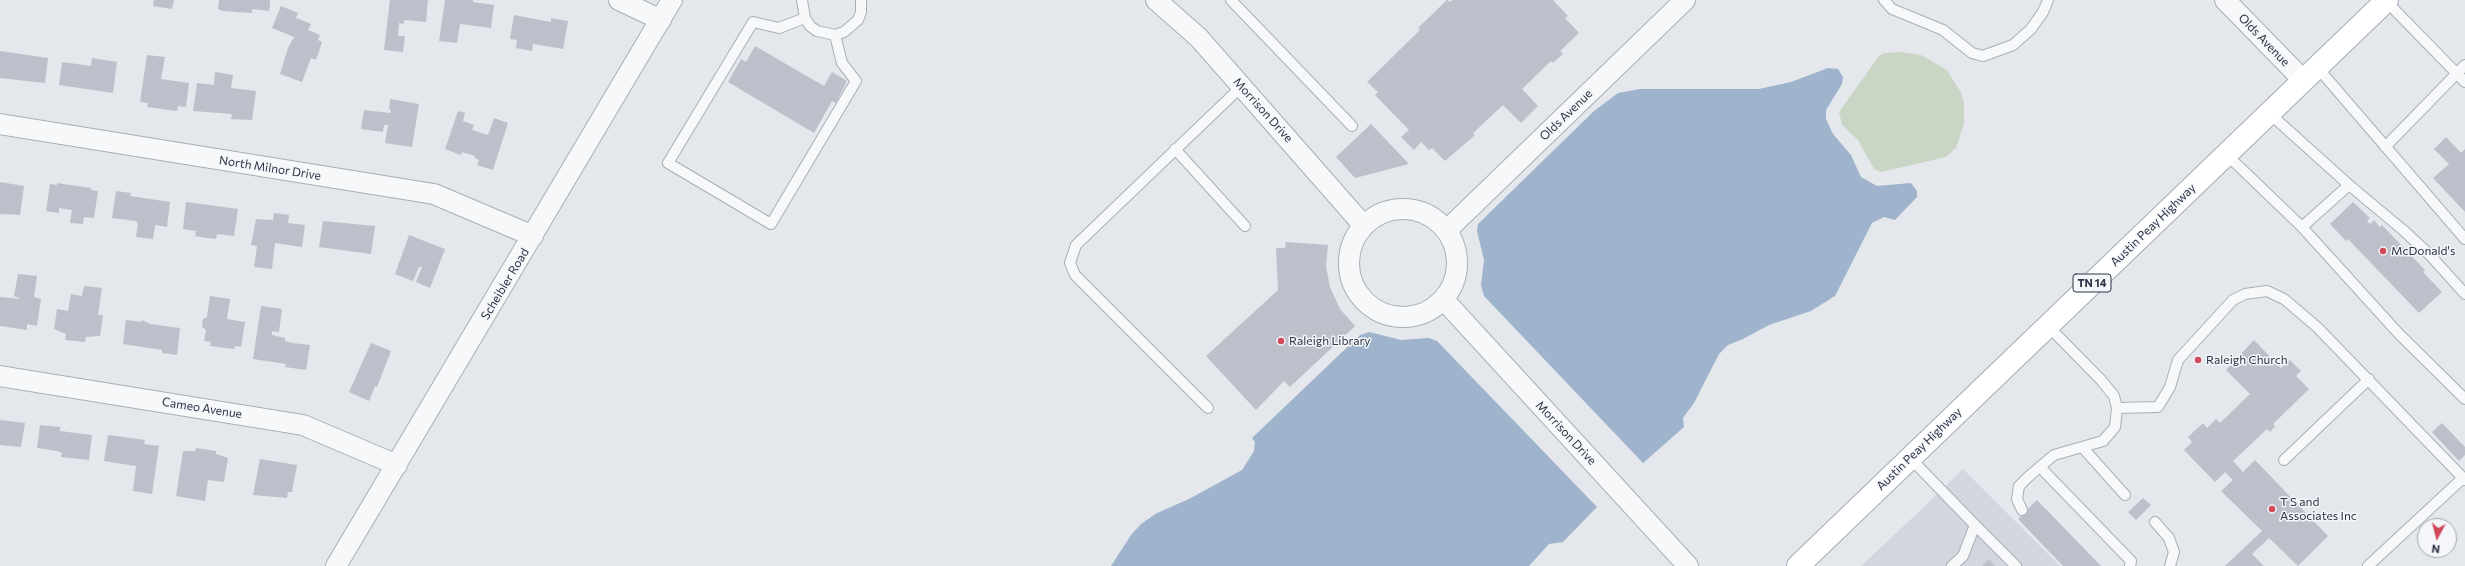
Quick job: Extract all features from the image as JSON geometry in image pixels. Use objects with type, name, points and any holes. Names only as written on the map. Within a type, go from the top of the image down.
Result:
[{"type":"main road","name":"Austin Peay Highway","points":[[1798,566],[2387,1]]},
{"type":"street","points":[[620,0],[661,20]]},
{"type":"street","name":"Scheibler Road","points":[[336,566],[672,0]]},
{"type":"street","name":"Morrison Drive","points":[[1156,0],[1199,38],[1364,226]]},
{"type":"street","name":"Olds Avenue","points":[[1447,230],[1685,0]]},
{"type":"street","name":"Olds Avenue","points":[[2224,0],[2310,74]]},
{"type":"street","name":"North Milnor Drive","points":[[0,124],[434,194],[533,236]]},
{"type":"street","points":[[1403,209],[1416,210],[1433,217],[1447,230],[1456,247],[1458,266],[1454,284],[1444,300],[1431,310],[1414,316],[1397,317],[1381,312],[1366,303],[1356,290],[1350,273],[1349,262],[1354,240],[1364,226],[1379,214],[1403,209]]},
{"type":"street","name":"Morrison Drive","points":[[1444,300],[1688,566]]},
{"type":"street","name":"Cameo Avenue","points":[[0,376],[303,424],[397,465]]},
{"type":"lane","points":[[802,0],[805,18],[817,31],[835,35],[848,30],[858,20],[861,12],[861,0]]},
{"type":"lane","points":[[1231,0],[1352,126]]},
{"type":"lane","points":[[1884,0],[1892,9],[1942,30],[1972,53],[1983,56],[2013,45],[2031,29],[2043,12],[2048,0]]},
{"type":"lane","points":[[2387,1],[2465,82]]},
{"type":"lane","points":[[805,18],[779,28],[753,22],[668,163],[771,224],[856,80],[842,63],[835,35]]},
{"type":"lane","points":[[2385,147],[2456,72],[2465,65]]},
{"type":"lane","points":[[2310,74],[2385,147],[2465,239]]},
{"type":"lane","points":[[1208,408],[1075,275],[1070,263],[1076,245],[1242,86]]},
{"type":"lane","points":[[2269,113],[2429,254],[2465,294]]},
{"type":"lane","points":[[1175,149],[1245,226]]},
{"type":"lane","points":[[2226,154],[2302,227],[2395,330],[2465,398]]},
{"type":"lane","points":[[2302,227],[2349,185]]},
{"type":"lane","points":[[2117,408],[2158,407],[2170,387],[2178,360],[2233,300],[2246,294],[2267,291],[2284,299],[2317,326],[2464,479],[2368,566]]},
{"type":"lane","points":[[2022,510],[2017,499],[2019,486],[2040,467],[2054,455],[2083,448],[2103,441],[2115,427],[2117,408],[2114,396],[2102,380],[2048,326]]},
{"type":"lane","points":[[2284,460],[2369,379]]},
{"type":"lane","points":[[2083,448],[2126,495]]},
{"type":"lane","points":[[1910,458],[2016,566]]},
{"type":"lane","points":[[2040,467],[2131,561],[2130,566]]},
{"type":"lane","points":[[2155,522],[2169,538],[2174,552],[2170,566]]},
{"type":"lane","points":[[1952,566],[1963,556],[1975,524]]},
{"type":"shaded area","points":[[1963,469],[2060,566],[1861,566],[1908,522]]},
{"type":"green space","points":[[1899,52],[1921,55],[1947,70],[1961,93],[1964,103],[1964,123],[1956,148],[1946,157],[1881,172],[1874,169],[1858,140],[1842,125],[1839,112],[1879,56],[1884,53]]},
{"type":"water","points":[[1828,68],[1838,69],[1843,77],[1842,84],[1826,110],[1826,119],[1833,134],[1851,155],[1861,177],[1877,186],[1911,183],[1917,191],[1917,197],[1895,220],[1884,217],[1872,223],[1835,296],[1811,311],[1769,325],[1728,345],[1719,354],[1694,403],[1683,418],[1684,427],[1643,463],[1484,296],[1481,285],[1484,260],[1477,231],[1478,224],[1594,111],[1618,93],[1640,89],[1759,89],[1791,82]]},
{"type":"water","points":[[1369,332],[1401,340],[1429,338],[1437,341],[1597,507],[1563,542],[1549,544],[1529,566],[1111,566],[1131,535],[1141,524],[1157,513],[1189,499],[1242,470],[1254,451],[1255,442],[1252,438],[1360,335]]},
{"type":"building","points":[[154,0],[174,0],[172,9],[153,6]]},
{"type":"building","points":[[219,0],[270,0],[269,11],[252,9],[252,13],[223,11],[218,9]]},
{"type":"building","points":[[390,0],[428,0],[426,22],[404,20],[404,24],[399,23],[398,36],[405,36],[403,52],[384,50]]},
{"type":"building","points":[[445,0],[473,0],[473,2],[494,5],[491,28],[460,24],[457,43],[439,41]]},
{"type":"building","points":[[1447,0],[1450,2],[1452,0],[1553,0],[1568,16],[1565,18],[1579,33],[1560,51],[1563,54],[1553,63],[1551,61],[1522,89],[1538,106],[1521,123],[1503,105],[1473,133],[1475,135],[1445,161],[1432,148],[1429,150],[1421,142],[1414,150],[1401,137],[1409,130],[1375,95],[1378,92],[1367,82],[1420,30],[1418,28]]},
{"type":"building","points":[[281,6],[298,13],[296,18],[311,24],[308,30],[320,35],[318,40],[322,42],[316,60],[311,58],[302,82],[280,74],[288,48],[294,37],[272,28]]},
{"type":"building","points":[[514,15],[551,22],[551,18],[568,21],[563,49],[533,44],[532,51],[516,48],[517,40],[510,39]]},
{"type":"building","points":[[755,46],[824,86],[832,72],[847,81],[836,103],[832,101],[814,133],[728,82],[741,59],[746,62]]},
{"type":"building","points":[[0,51],[48,58],[45,83],[0,78]]},
{"type":"building","points":[[147,55],[165,57],[161,79],[189,83],[186,107],[178,106],[177,111],[147,107],[148,103],[140,102]]},
{"type":"building","points":[[92,58],[117,62],[113,93],[59,85],[62,62],[91,66]]},
{"type":"building","points":[[215,72],[233,75],[231,88],[256,91],[252,120],[231,119],[232,114],[193,111],[197,83],[214,85]]},
{"type":"building","points":[[390,99],[419,104],[412,147],[385,143],[388,125],[384,125],[383,132],[361,129],[364,110],[390,113]]},
{"type":"building","points":[[458,111],[465,113],[463,121],[474,125],[472,130],[488,135],[494,118],[508,123],[493,170],[477,165],[479,160],[475,158],[475,156],[462,152],[461,155],[445,149]]},
{"type":"building","points":[[1371,124],[1409,164],[1355,178],[1336,157]]},
{"type":"building","points":[[2446,137],[2461,153],[2465,149],[2465,212],[2433,178],[2449,164],[2434,149]]},
{"type":"building","points":[[0,182],[24,186],[20,215],[0,214]]},
{"type":"building","points":[[57,183],[91,188],[91,190],[98,191],[94,218],[84,217],[83,224],[70,223],[72,210],[59,208],[59,213],[46,211],[50,184],[57,185]]},
{"type":"building","points":[[116,191],[131,193],[130,196],[170,202],[167,227],[155,225],[153,239],[136,237],[138,224],[136,221],[112,218]]},
{"type":"building","points":[[186,202],[238,209],[234,236],[217,234],[216,239],[207,238],[195,236],[196,231],[183,229]]},
{"type":"building","name":"McDonald's","points":[[2353,202],[2370,218],[2367,221],[2370,224],[2374,220],[2380,227],[2382,225],[2425,270],[2423,272],[2442,292],[2419,313],[2348,239],[2346,241],[2330,224]]},
{"type":"building","points":[[274,213],[289,215],[288,223],[305,225],[302,247],[275,243],[272,269],[254,267],[257,246],[251,245],[256,219],[273,220]]},
{"type":"building","points":[[323,221],[375,226],[371,254],[319,247]]},
{"type":"building","points":[[409,235],[445,249],[430,288],[416,282],[422,267],[419,267],[413,281],[395,274]]},
{"type":"building","name":"Raleigh Library","points":[[1286,242],[1328,245],[1326,266],[1330,287],[1340,309],[1355,326],[1290,387],[1284,381],[1256,410],[1206,356],[1278,290],[1276,248],[1285,248]]},
{"type":"building","points":[[18,274],[37,276],[34,297],[41,299],[37,326],[27,324],[27,330],[0,326],[0,297],[21,299],[14,296]]},
{"type":"building","points":[[84,286],[102,288],[98,315],[103,315],[100,336],[86,337],[85,342],[65,340],[66,334],[54,329],[57,309],[68,311],[71,294],[82,296]]},
{"type":"building","points":[[210,296],[230,299],[227,319],[245,322],[241,347],[235,346],[234,349],[210,346],[211,342],[204,341],[206,330],[202,327],[203,319],[207,317]]},
{"type":"building","points":[[261,306],[282,309],[279,332],[272,331],[272,335],[285,338],[285,341],[292,343],[310,345],[306,370],[285,367],[286,364],[253,359]]},
{"type":"building","points":[[126,320],[141,322],[142,320],[150,324],[180,328],[177,355],[162,353],[162,350],[123,344]]},
{"type":"building","points":[[2254,340],[2281,368],[2290,360],[2301,371],[2296,376],[2309,389],[2273,424],[2275,426],[2270,432],[2267,429],[2233,461],[2243,472],[2255,460],[2328,536],[2298,566],[2269,538],[2252,554],[2264,566],[2225,566],[2262,531],[2221,491],[2233,480],[2225,472],[2215,482],[2184,450],[2192,442],[2188,437],[2203,423],[2207,428],[2216,419],[2220,423],[2250,394],[2226,370]]},
{"type":"building","points":[[371,343],[391,351],[377,387],[375,386],[369,401],[349,392]]},
{"type":"building","points":[[0,420],[25,423],[21,447],[0,445]]},
{"type":"building","points":[[2442,423],[2465,447],[2465,455],[2459,461],[2432,432]]},
{"type":"building","points":[[40,425],[60,427],[60,431],[92,435],[89,460],[61,457],[62,453],[57,451],[37,448]]},
{"type":"building","points":[[108,435],[145,440],[144,444],[159,446],[152,494],[133,491],[136,466],[104,461]]},
{"type":"building","points":[[196,448],[216,451],[216,454],[228,458],[224,482],[208,480],[205,501],[176,496],[183,451],[195,451]]},
{"type":"building","points":[[260,459],[297,465],[292,492],[288,492],[287,498],[253,495]]},
{"type":"building","points":[[2143,498],[2151,505],[2136,520],[2128,512]]},
{"type":"building","points":[[2037,500],[2101,566],[2063,566],[2018,519]]},
{"type":"building","points":[[1989,559],[1995,566],[1982,566]]},
{"type":"place","name":"McDonald's","points":[[2383,251]]},
{"type":"place","name":"Raleigh Library","points":[[1281,341]]},
{"type":"place","name":"Raleigh Church","points":[[2198,360]]},
{"type":"place","name":"T S and Associates Inc","points":[[2272,509]]}]
